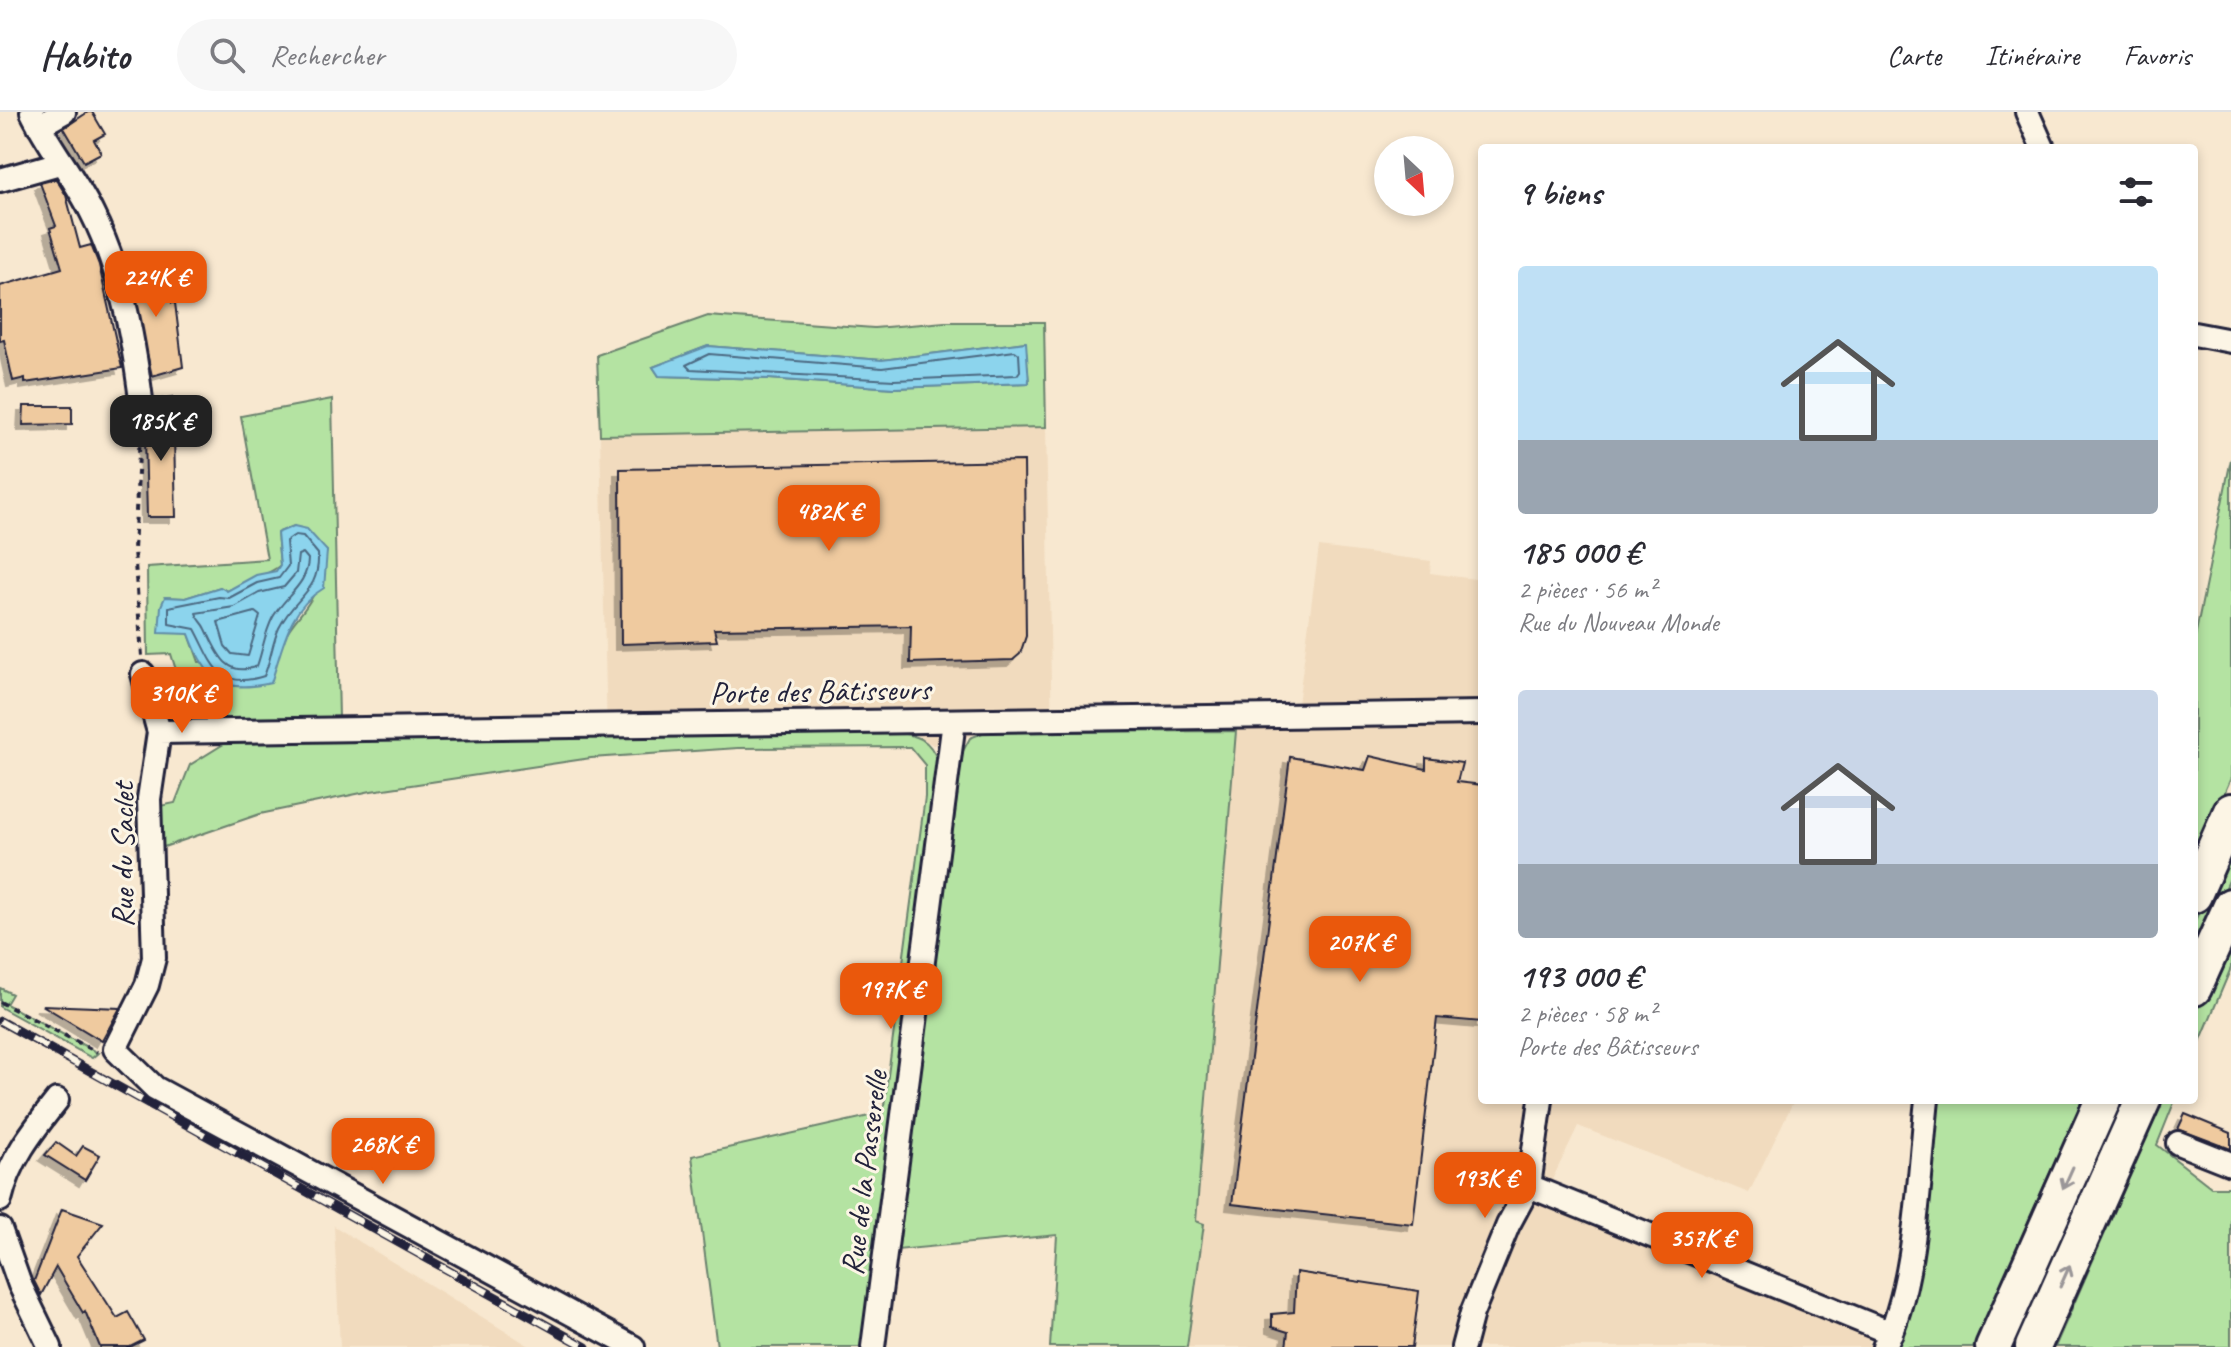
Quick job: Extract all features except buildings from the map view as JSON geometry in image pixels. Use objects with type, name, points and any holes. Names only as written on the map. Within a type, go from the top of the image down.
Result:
[{"type":"highway","points":[[2198,886],[2231,811]]},
{"type":"highway","points":[[2198,979],[2231,906]]},
{"type":"highway","points":[[1993,1347],[2101,1104]]},
{"type":"highway","points":[[2033,1347],[2138,1110]]},
{"type":"street","points":[[64,112],[35,119],[92,212],[112,263],[133,345],[143,416]]},
{"type":"street","points":[[2027,112],[2041,144]]},
{"type":"street","points":[[0,180],[60,163]]},
{"type":"street","points":[[2198,335],[2231,341]]},
{"type":"street","name":"Rue du Saclet","points":[[115,1049],[147,985],[154,958],[149,799],[159,732],[143,674]]},
{"type":"street","name":"Porte des Bâtisseurs","points":[[159,732],[1478,713]]},
{"type":"street","name":"Rue de la Passerelle","points":[[873,1347],[954,721]]},
{"type":"street","points":[[115,1049],[155,1088],[633,1347]]},
{"type":"street","points":[[0,1200],[7,1171],[23,1143],[57,1100]]},
{"type":"street","points":[[1463,1347],[1472,1313],[1508,1225],[1529,1186],[1540,1104]]},
{"type":"street","points":[[1529,1186],[1888,1340],[1909,1256],[1927,1104]]},
{"type":"street","points":[[2178,1143],[2231,1164]]},
{"type":"street","points":[[0,1229],[20,1285],[50,1347]]},
{"type":"path","points":[[143,416],[134,550],[143,674]]},
{"type":"path","points":[[0,1002],[92,1053],[115,1049]]},
{"type":"shaded area","points":[[1046,427],[1052,732],[985,732],[933,745],[917,735],[893,732],[607,737],[600,435]]},
{"type":"shaded area","points":[[1319,547],[1431,561],[1430,573],[1478,579],[1478,1104],[1792,1104],[1749,1193],[1578,1126],[1552,1180],[1552,1203],[1867,1334],[1871,1347],[1187,1347],[1204,1225],[1196,1222],[1236,731],[1298,704]]},
{"type":"shaded area","points":[[334,1226],[531,1347],[340,1347]]},
{"type":"green space","points":[[708,316],[874,328],[945,322],[1044,322],[1046,427],[600,435],[597,355]],"holes":[[[1025,342],[1029,383],[894,388],[769,379],[659,376],[653,367],[708,346],[882,360]]]},
{"type":"green space","points":[[332,399],[339,718],[260,722],[215,714],[197,702],[182,683],[171,654],[148,655],[147,567],[267,559],[241,416]],"holes":[[[294,526],[327,551],[316,589],[288,631],[278,660],[199,662],[189,634],[165,597],[185,598],[220,587],[227,591],[271,571],[280,565],[277,533]]]},
{"type":"green space","points":[[2231,459],[2231,778],[2198,853],[2198,622]]},
{"type":"green space","points":[[1236,731],[1196,1221],[1204,1224],[1187,1347],[1050,1347],[1057,1235],[897,1250],[963,751],[970,738],[985,732]]},
{"type":"green space","points":[[893,732],[922,739],[938,762],[861,1347],[717,1347],[692,1156],[883,1113],[925,797],[925,765],[910,747],[738,748],[591,758],[371,791],[260,814],[155,850],[155,807],[175,803],[190,765],[227,742]]},
{"type":"green space","points":[[2231,840],[2231,876],[2198,950],[2198,914]]},
{"type":"green space","points":[[2231,931],[2231,968],[2198,1046],[2198,1004]]},
{"type":"green space","points":[[0,988],[12,994],[6,1004],[98,1053],[92,1058],[0,1007]]},
{"type":"green space","points":[[1938,1104],[2088,1104],[2067,1155],[2056,1159],[1973,1347],[1894,1347],[1919,1255]]},
{"type":"green space","points":[[2153,1104],[2173,1104],[2157,1145],[2211,1187],[2231,1187],[2231,1347],[2055,1347],[2126,1185],[2122,1178]]},
{"type":"water","points":[[1026,342],[1029,383],[894,388],[769,379],[659,376],[653,367],[708,346],[882,360]]},
{"type":"water","points":[[294,526],[307,529],[327,551],[324,588],[302,607],[288,630],[271,683],[239,686],[218,680],[202,663],[189,634],[159,633],[161,606],[165,597],[185,598],[220,587],[227,591],[256,575],[276,571],[280,565],[277,533]]},
{"type":"railway","points":[[0,1021],[586,1347]]}]
